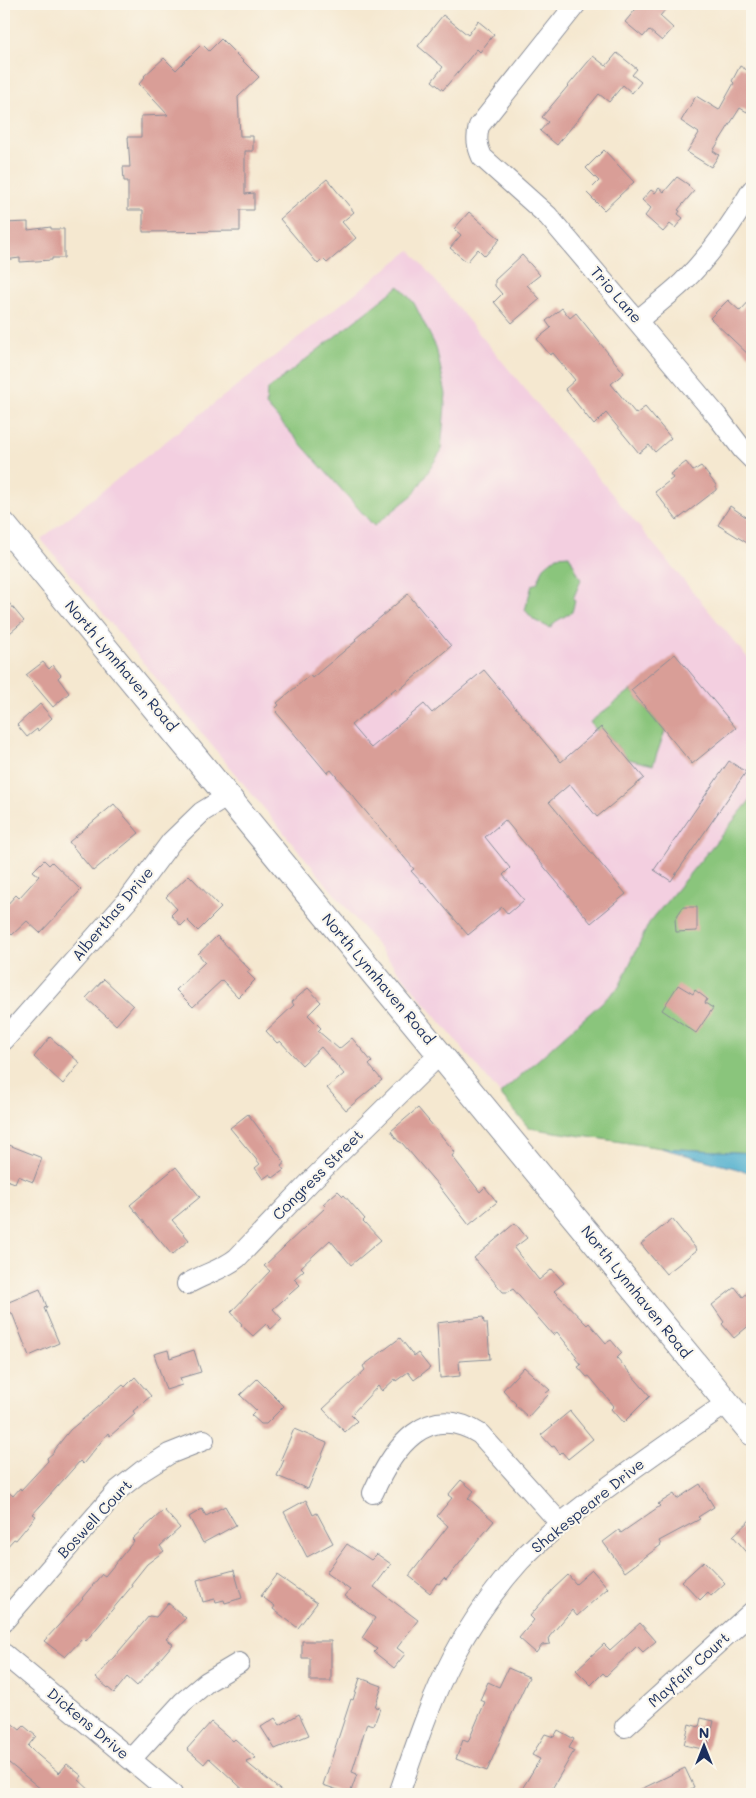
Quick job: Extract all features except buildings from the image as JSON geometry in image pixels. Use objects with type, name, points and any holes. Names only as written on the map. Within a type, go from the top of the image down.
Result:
[{"type":"street","name":"Trio Lane","points":[[576,4],[479,126],[477,137],[478,149],[482,157],[548,216],[752,459]]},
{"type":"street","points":[[638,321],[683,282],[713,247],[752,190]]},
{"type":"street","name":"North Lynnhaven Road","points":[[7,536],[228,796],[752,1433]]},
{"type":"street","name":"Alberthas Drive","points":[[4,1040],[128,900],[171,842],[202,812],[228,796]]},
{"type":"street","name":"Congress Street","points":[[188,1284],[202,1275],[227,1266],[237,1258],[312,1180],[440,1054]]},
{"type":"street","name":"Shakespeare Drive","points":[[399,1794],[432,1702],[453,1657],[477,1618],[509,1574],[521,1560],[561,1524],[611,1484],[727,1403]]},
{"type":"street","points":[[373,1493],[391,1456],[410,1436],[422,1428],[436,1423],[451,1422],[468,1426],[480,1434],[561,1524]]},
{"type":"street","name":"Boswell Court","points":[[4,1621],[118,1490],[142,1470],[169,1454],[204,1440]]},
{"type":"street","name":"Mayfair Court","points":[[626,1727],[752,1612]]},
{"type":"street","name":"Dickens Drive","points":[[4,1654],[172,1794]]},
{"type":"street","points":[[131,1759],[183,1702],[206,1682],[238,1662]]},
{"type":"shaded area","points":[[410,250],[752,663],[752,798],[649,923],[619,987],[500,1094],[41,539]]},
{"type":"green space","points":[[399,286],[414,303],[436,347],[446,394],[441,451],[414,494],[374,526],[266,405],[267,390]]},
{"type":"green space","points":[[569,555],[581,580],[573,599],[575,601],[572,612],[555,622],[550,628],[534,620],[525,610],[532,585],[537,583],[544,567],[557,556]]},
{"type":"green space","points":[[631,690],[665,731],[653,765],[628,759],[602,728],[597,731],[590,722]]},
{"type":"green space","points":[[752,798],[752,1153],[661,1148],[529,1128],[500,1094],[619,987],[649,923]]},
{"type":"water","points":[[661,1148],[752,1153],[752,1173]]}]
